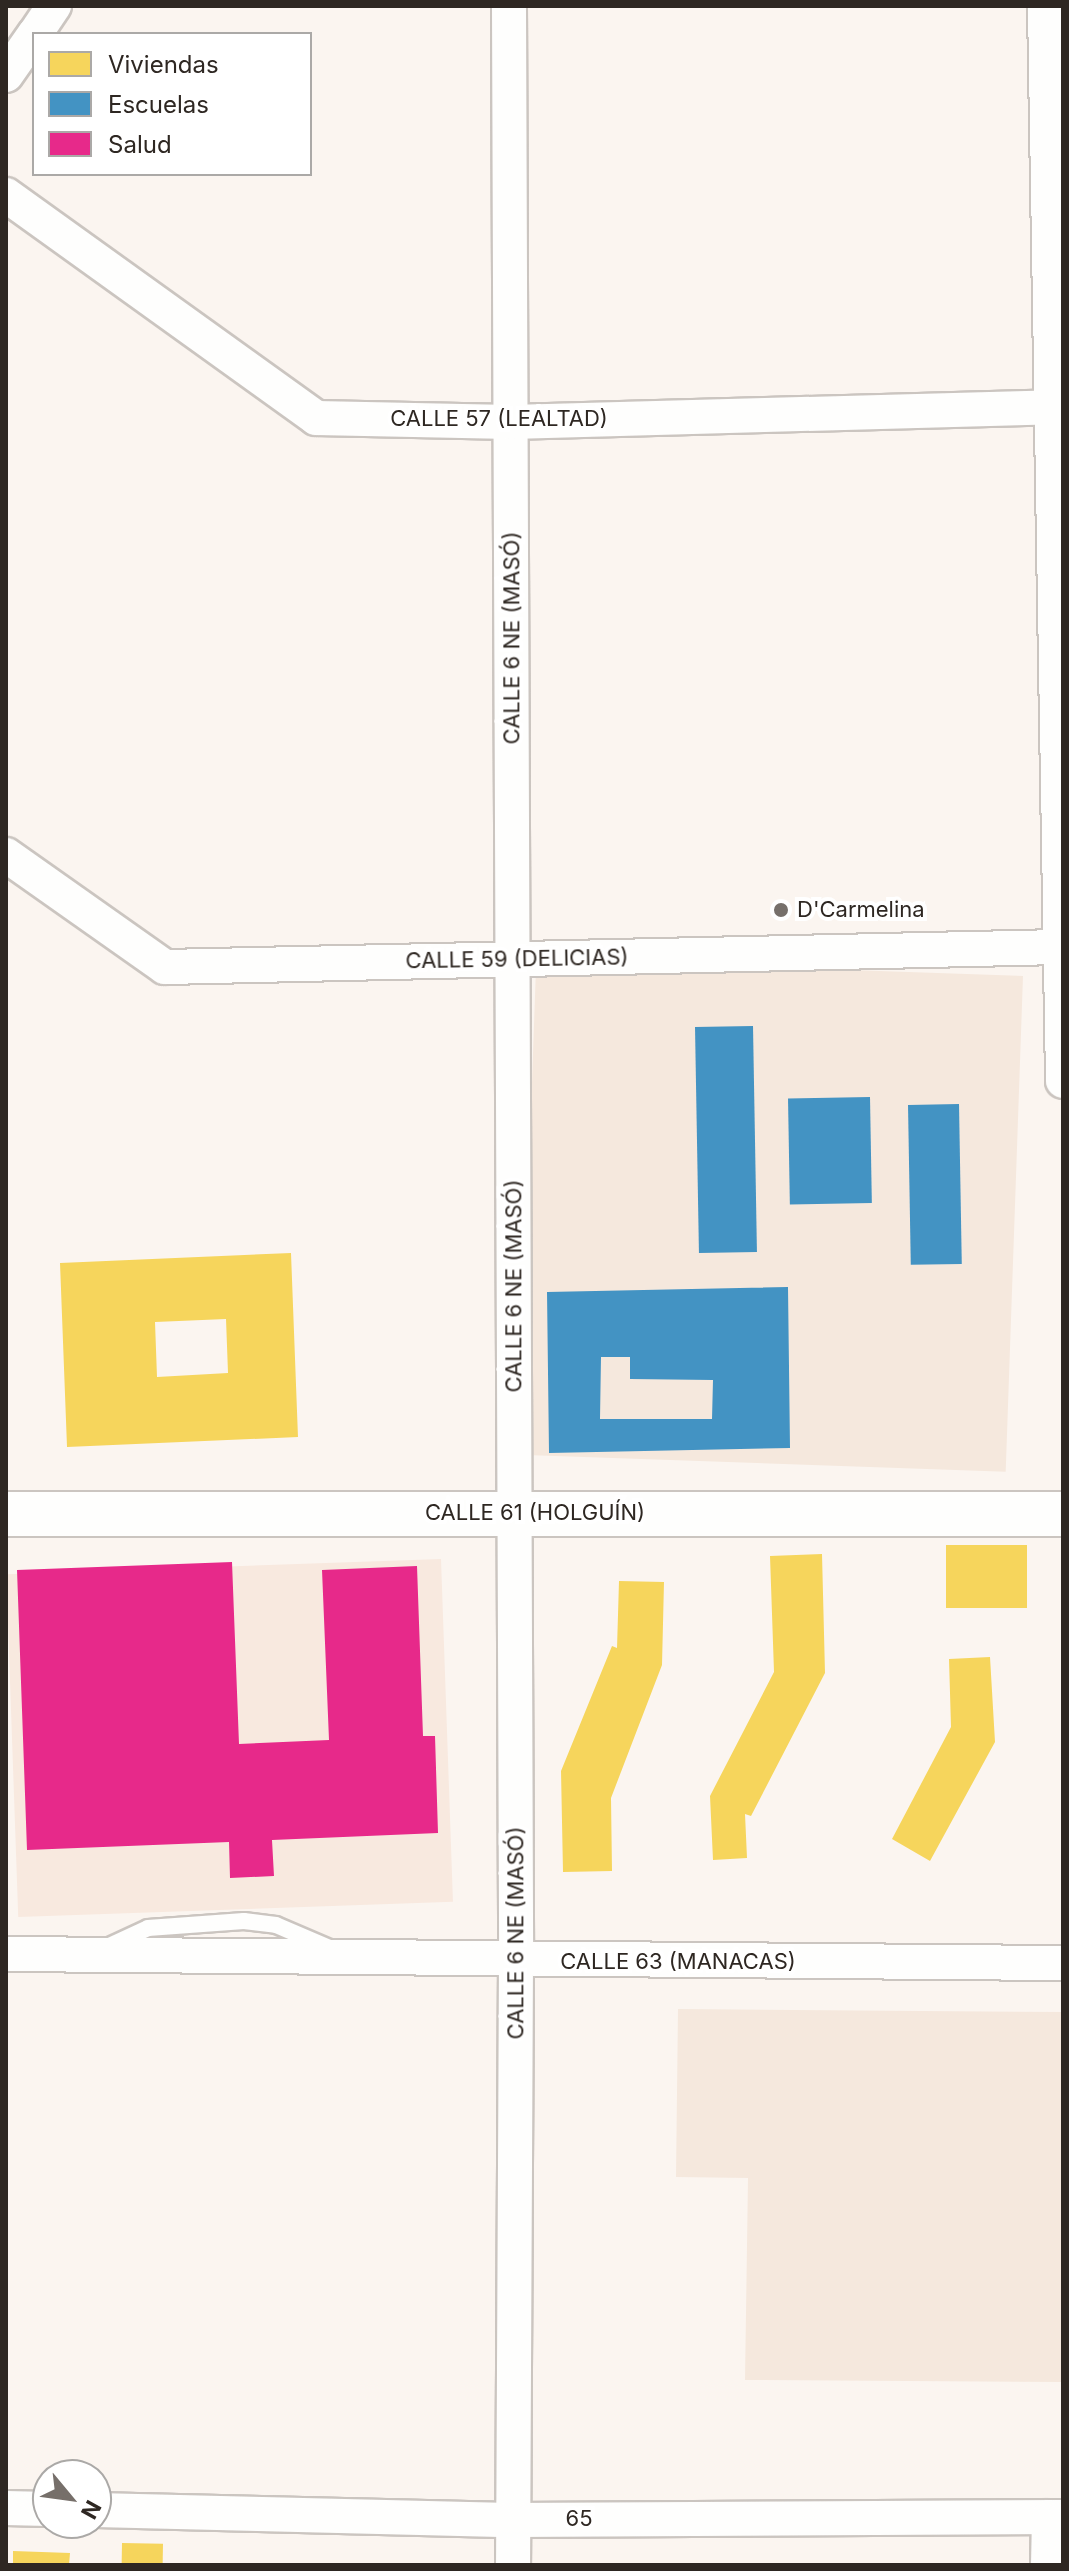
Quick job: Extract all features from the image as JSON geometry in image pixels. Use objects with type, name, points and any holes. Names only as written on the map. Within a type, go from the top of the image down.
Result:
[{"type":"street","points":[[35,32],[54,6]]},
{"type":"street","name":"CALLE 6 NE (MASÓ)","points":[[509,6],[516,1961],[513,2565]]},
{"type":"street","points":[[1045,6],[1056,407],[1063,1081]]},
{"type":"street","points":[[6,75],[32,37]]},
{"type":"street","name":"CALLE 57 (LEALTAD)","points":[[6,195],[316,418],[511,422],[1056,407]]},
{"type":"street","name":"CALLE 59 (DELICIAS)","points":[[6,855],[165,967],[1061,947]]},
{"type":"street","name":"CALLE 61 (HOLGUÍN)","points":[[6,1514],[1063,1514]]},
{"type":"street","name":"CALLE 63 (MANACAS)","points":[[6,1954],[98,1952],[516,1961],[1063,1963]]},
{"type":"street","points":[[6,2508],[32,2509]]},
{"type":"street","name":"65","points":[[112,2510],[513,2520],[1056,2517]]},
{"type":"street","points":[[1048,2565],[1056,2517]]},
{"type":"shaded area","points":[[536,959],[1023,976],[1006,1472],[519,1455]]},
{"type":"shaded area","points":[[441,1559],[453,1902],[18,1917],[6,1574]]},
{"type":"shaded area","points":[[678,2009],[1063,2012],[1063,2382],[745,2380],[748,2178],[676,2177]]},
{"type":"building: Viviendas","points":[[291,1253],[298,1437],[67,1447],[60,1263]],"holes":[[[226,1319],[228,1373],[157,1377],[155,1322]]]},
{"type":"building: Viviendas","points":[[946,1545],[1027,1545],[1027,1608],[946,1608]]},
{"type":"building: Viviendas","points":[[822,1554],[825,1673],[751,1816],[745,1814],[747,1858],[713,1860],[710,1796],[774,1672],[770,1556]]},
{"type":"building: Viviendas","points":[[619,1581],[664,1582],[662,1665],[611,1798],[612,1871],[563,1872],[561,1771],[612,1646],[617,1648]]},
{"type":"building: Viviendas","points":[[990,1657],[995,1742],[930,1861],[892,1839],[951,1727],[949,1659]]},
{"type":"building: Viviendas","points":[[122,2543],[163,2544],[163,2565],[122,2565]]},
{"type":"building: Viviendas","points":[[13,2551],[70,2553],[69,2565],[13,2565]]},
{"type":"building: Escuelas","points":[[753,1026],[757,1252],[699,1253],[695,1027]]},
{"type":"building: Escuelas","points":[[870,1097],[872,1203],[790,1204],[788,1098]]},
{"type":"building: Escuelas","points":[[959,1104],[962,1264],[911,1265],[908,1105]]},
{"type":"building: Escuelas","points":[[788,1287],[790,1448],[549,1453],[547,1292]],"holes":[[[601,1357],[630,1357],[630,1379],[713,1380],[712,1419],[600,1419]]]},
{"type":"building: Salud","points":[[232,1562],[239,1744],[329,1740],[322,1570],[417,1566],[423,1736],[435,1736],[438,1833],[272,1840],[274,1876],[230,1878],[229,1842],[27,1850],[17,1570]]},
{"type":"place","name":"D'Carmelina","points":[[781,910]]}]
